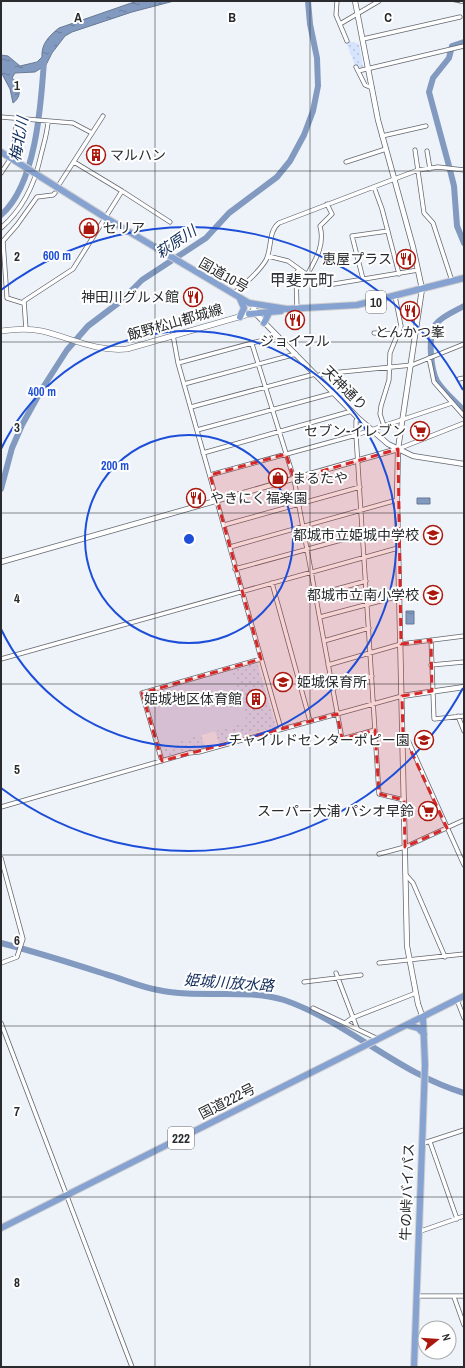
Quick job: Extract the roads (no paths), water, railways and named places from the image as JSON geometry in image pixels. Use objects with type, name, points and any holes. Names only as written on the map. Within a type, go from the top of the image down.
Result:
[{"type":"highway","name":"国道10号","points":[[1,152],[106,218],[240,299],[255,304],[287,309],[357,305],[464,278]]},
{"type":"highway","points":[[240,299],[244,308],[240,317]]},
{"type":"highway","points":[[248,314],[269,313],[287,309]]},
{"type":"highway","points":[[264,323],[269,313]]},
{"type":"highway","name":"国道222号","points":[[1,1228],[376,1040],[423,1018],[464,996]]},
{"type":"highway","name":"牛の峠バイパス","points":[[414,1367],[423,1084],[425,1065],[423,1018]]},
{"type":"highway","points":[[407,1025],[418,1028],[424,1034]]},
{"type":"main road","points":[[248,314],[253,311],[255,304]]},
{"type":"main road","name":"飯野松山都城線","points":[[1,331],[26,329],[49,333],[102,349],[127,349],[248,314]]},
{"type":"street","points":[[337,1],[336,15],[347,41]]},
{"type":"street","points":[[355,1],[359,14],[382,136],[422,289],[412,365],[398,449],[397,500],[407,946],[416,993],[423,1018]]},
{"type":"street","points":[[340,24],[379,1]]},
{"type":"street","points":[[363,39],[460,17]]},
{"type":"street","points":[[372,88],[365,85],[357,69],[369,68],[464,46]]},
{"type":"street","points":[[60,183],[103,116]]},
{"type":"street","points":[[1,117],[73,123],[92,133]]},
{"type":"street","points":[[1,173],[11,158],[18,118]]},
{"type":"street","points":[[1,228],[14,216],[25,201],[37,174],[47,139],[48,122]]},
{"type":"street","points":[[382,136],[426,126]]},
{"type":"street","points":[[346,162],[386,149]]},
{"type":"street","points":[[415,150],[424,213],[433,224],[452,281]]},
{"type":"street","points":[[427,151],[430,169]]},
{"type":"street","points":[[74,162],[170,222]]},
{"type":"street","points":[[233,294],[261,268],[268,256],[272,233],[276,225],[418,170],[446,167],[464,170]]},
{"type":"street","points":[[374,187],[382,209],[399,274]]},
{"type":"street","points":[[23,303],[73,269],[122,191]]},
{"type":"street","points":[[23,303],[8,298],[2,241],[17,225],[38,197],[53,195],[54,192]]},
{"type":"street","points":[[307,275],[321,246],[322,235],[320,226],[332,214],[327,204]]},
{"type":"street","points":[[363,279],[352,236],[388,231]]},
{"type":"street","points":[[268,256],[284,260],[300,269],[307,275],[328,284],[418,270]]},
{"type":"street","points":[[296,309],[296,274],[300,269]]},
{"type":"street","points":[[384,426],[380,414],[381,406],[390,380],[390,353],[401,326],[395,296]]},
{"type":"street","points":[[23,303],[26,329]]},
{"type":"street","points":[[255,304],[256,314]]},
{"type":"street","name":"天神通り","points":[[256,314],[358,418],[388,444],[413,456],[464,464]]},
{"type":"street","points":[[374,333],[398,334]]},
{"type":"street","points":[[173,335],[178,363],[281,729]]},
{"type":"street","points":[[178,363],[278,336]]},
{"type":"street","points":[[252,344],[294,479],[342,739],[375,730]]},
{"type":"street","points":[[191,407],[321,374],[412,365],[464,344]]},
{"type":"street","points":[[184,384],[259,366],[296,354]]},
{"type":"street","points":[[430,358],[434,382],[464,416]]},
{"type":"street","points":[[459,379],[464,378]]},
{"type":"street","points":[[197,430],[334,393]]},
{"type":"street","points":[[210,476],[356,435],[452,403]]},
{"type":"street","points":[[204,453],[352,411]]},
{"type":"street","points":[[358,418],[356,421],[356,435],[368,604],[378,794],[404,800]]},
{"type":"street","points":[[1,562],[398,449],[464,423]]},
{"type":"street","points":[[224,525],[360,487]]},
{"type":"street","points":[[230,547],[397,500]]},
{"type":"street","points":[[236,569],[363,534]]},
{"type":"street","points":[[1,659],[398,548]]},
{"type":"street","points":[[315,595],[366,581]]},
{"type":"street","points":[[272,583],[310,721]]},
{"type":"street","points":[[320,618],[398,596]]},
{"type":"street","points":[[324,640],[369,628]]},
{"type":"street","points":[[328,664],[401,644],[464,636]]},
{"type":"street","points":[[430,640],[434,719],[464,716]]},
{"type":"street","points":[[162,761],[142,693],[261,659]]},
{"type":"street","points":[[431,665],[464,662]]},
{"type":"street","points":[[332,688],[372,676]]},
{"type":"street","points":[[1,807],[162,761],[402,696],[464,688]]},
{"type":"street","points":[[458,716],[464,731]]},
{"type":"street","points":[[403,734],[407,738],[464,865]]},
{"type":"street","points":[[380,854],[405,847],[464,820]]},
{"type":"street","points":[[1,858],[23,939],[17,957],[1,963]]},
{"type":"street","points":[[406,875],[413,883],[445,957]]},
{"type":"street","points":[[379,963],[464,954]]},
{"type":"street","points":[[336,973],[357,1028]]},
{"type":"street","points":[[304,982],[361,976]]},
{"type":"street","points":[[345,1023],[352,1018],[416,993]]},
{"type":"street","points":[[457,1000],[464,1018]]},
{"type":"street","points":[[313,1008],[357,1028],[376,1040]]},
{"type":"street","points":[[1,1023],[132,1367]]},
{"type":"street","points":[[421,1144],[464,1130]]},
{"type":"street","points":[[430,1142],[457,1219]]},
{"type":"street","points":[[418,1232],[464,1216]]},
{"type":"street","points":[[416,1296],[464,1296]]},
{"type":"street","points":[[454,1297],[464,1325]]},
{"type":"water","points":[[137,1],[174,1],[132,12],[72,32],[65,36],[52,53],[46,65],[35,72],[15,73],[12,78],[17,83],[19,94],[13,103],[10,89],[1,72],[1,55],[8,56],[20,66],[37,62],[42,57],[44,44],[59,28]]},
{"type":"water","points":[[417,498],[430,498],[430,504],[417,504]]},
{"type":"water","points":[[406,611],[414,611],[414,624],[406,624]]},
{"type":"waterway","name":"萩原川","points":[[1,489],[12,448],[22,425],[42,389],[67,350],[88,326],[121,301],[142,280],[206,238],[229,213],[277,177],[290,161],[304,135],[313,111],[318,86],[317,58],[310,24],[308,1]]},
{"type":"waterway","points":[[464,42],[452,46],[449,58],[433,78],[429,92],[454,186],[457,226],[464,243]]},
{"type":"waterway","name":"梅北川","points":[[1,215],[13,202],[29,165],[38,121],[44,61]]},
{"type":"waterway","points":[[464,306],[445,316],[436,324],[433,329],[431,344],[433,369],[437,381],[446,393],[464,411]]},
{"type":"waterway","name":"姫城川放水路","points":[[1,943],[151,989],[189,994],[238,994],[269,996],[284,1000],[330,1021],[417,1074],[464,1093]]},
{"type":"railway","points":[[454,1],[464,3]]},
{"type":"place","name":"マルハン","points":[[96,155]]},
{"type":"place","name":"セリア","points":[[89,228]]},
{"type":"place","name":"恵屋プラス","points":[[406,259]]},
{"type":"place","name":"神田川グルメ館","points":[[193,297]]},
{"type":"place","name":"とんかつ峯","points":[[410,311]]},
{"type":"place","name":"ジョイフル","points":[[295,320]]},
{"type":"place","name":"セブン-イレブン","points":[[420,431]]},
{"type":"place","name":"まるたや","points":[[278,478]]},
{"type":"place","name":"やきにく福楽園","points":[[196,498]]},
{"type":"place","name":"都城市立姫城中学校","points":[[433,535]]},
{"type":"place","name":"都城市立南小学校","points":[[433,595]]},
{"type":"place","name":"姫城保育所","points":[[283,682]]},
{"type":"place","name":"姫城地区体育館","points":[[256,699]]},
{"type":"place","name":"チャイルドセンターポピー園","points":[[424,740]]},
{"type":"place","name":"スーパー大浦 パシオ早鈴","points":[[428,811]]},
{"type":"district","name":"甲斐元町","points":[[302,280]]}]
